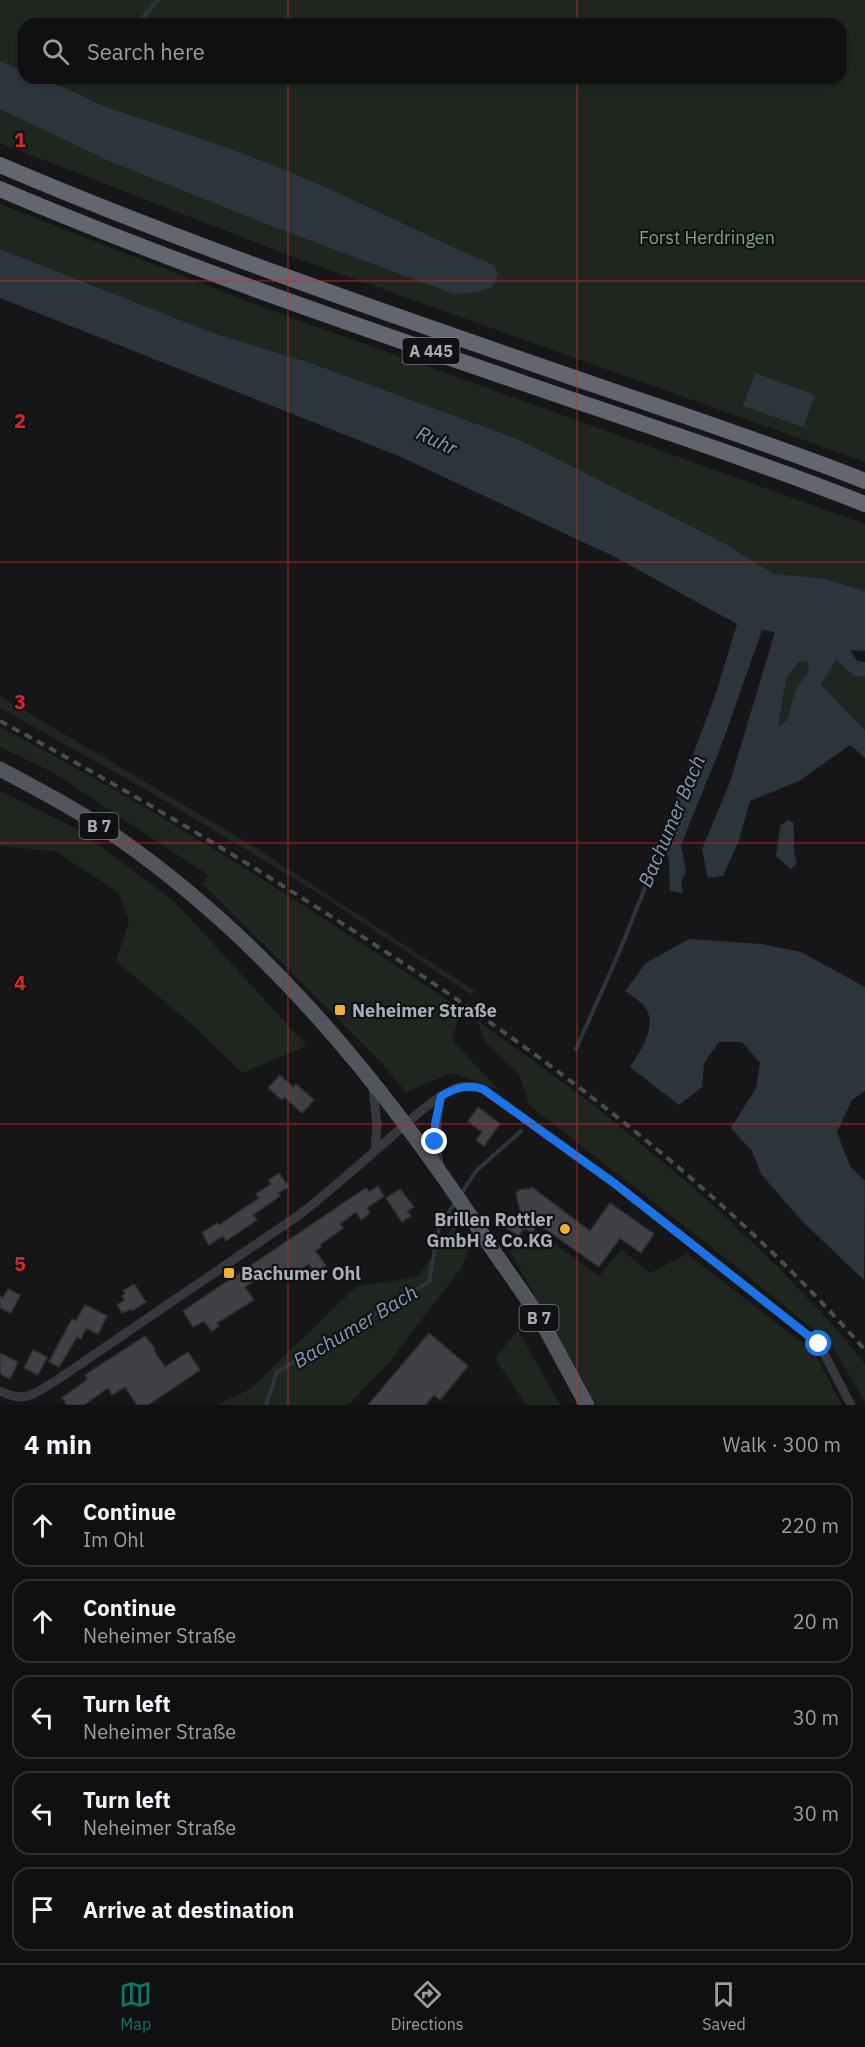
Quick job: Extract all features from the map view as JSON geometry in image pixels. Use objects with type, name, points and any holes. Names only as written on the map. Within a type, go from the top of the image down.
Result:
[{"type":"highway","name":"A 445","points":[[0,165],[86,202],[215,251],[865,481]]},
{"type":"highway","name":"A 445","points":[[0,189],[79,223],[206,271],[664,431],[865,504]]},
{"type":"main road","name":"B 7","points":[[0,769],[63,802],[111,833],[191,893],[236,932],[324,1023],[405,1124],[440,1172],[536,1313],[587,1405]]},
{"type":"street","points":[[372,1082],[377,1126],[375,1151]]},
{"type":"street","points":[[0,1391],[18,1398],[29,1397],[57,1380],[299,1215],[441,1096],[453,1089],[474,1086],[483,1089],[511,1108],[614,1183],[819,1344],[851,1405]]},
{"type":"street","points":[[440,1172],[435,1133],[441,1096]]},
{"type":"green space","name":"Forst Herdringen","points":[[0,0],[865,0],[865,462],[293,257],[0,143]]},
{"type":"green space","points":[[0,204],[262,307],[865,524],[865,591],[821,578],[774,574],[724,543],[520,440],[308,362],[216,334],[0,249]]},
{"type":"green space","points":[[835,660],[854,675],[865,677],[865,730],[821,685]]},
{"type":"green space","points":[[808,661],[809,669],[795,691],[787,721],[778,727],[786,679],[800,662]]},
{"type":"green space","points":[[0,696],[250,844],[475,991],[472,995],[316,892],[145,789],[0,708]]},
{"type":"green space","points":[[0,727],[177,826],[348,934],[461,1009],[452,1040],[499,1090],[452,1073],[406,1092],[377,1058],[203,884],[208,875],[52,772],[0,747]]},
{"type":"green space","points":[[0,791],[77,829],[174,901],[307,1046],[242,1073],[195,1027],[116,961],[129,921],[118,892],[55,851],[0,846]]},
{"type":"green space","points":[[477,1020],[595,1106],[701,1194],[779,1268],[841,1334],[865,1364],[865,1402],[831,1344],[529,1105],[519,1074],[486,1043]]},
{"type":"green space","points":[[453,1225],[469,1249],[462,1267],[389,1363],[350,1403],[347,1405],[217,1405],[250,1389],[356,1287],[418,1277]]},
{"type":"green space","points":[[541,1234],[599,1276],[621,1249],[650,1273],[687,1254],[813,1351],[842,1405],[596,1405],[510,1251]]},
{"type":"green space","points":[[518,1330],[560,1405],[526,1405],[495,1358]]},
{"type":"water","points":[[0,61],[18,68],[18,84],[54,84],[109,108],[286,170],[494,265],[498,275],[492,287],[477,292],[453,294],[274,227],[107,160],[0,109]]},
{"type":"water","name":"Ruhr","points":[[0,249],[216,334],[308,362],[520,440],[724,543],[774,574],[821,578],[865,591],[865,651],[850,650],[857,661],[865,662],[865,677],[854,676],[836,660],[821,685],[865,730],[865,758],[850,745],[799,781],[750,801],[739,840],[723,876],[708,878],[702,849],[730,782],[775,632],[762,630],[723,741],[681,845],[686,872],[681,882],[683,893],[670,891],[669,859],[660,843],[716,693],[737,624],[613,556],[401,457],[0,298]],"holes":[[[807,661],[809,669],[795,691],[787,721],[778,727],[786,679],[799,662]]]},
{"type":"water","points":[[755,373],[815,395],[803,427],[743,406]]},
{"type":"water","points":[[788,820],[793,822],[794,853],[797,863],[791,869],[776,856],[780,826]]},
{"type":"water","points":[[689,939],[761,944],[801,952],[865,987],[865,1091],[852,1100],[837,1132],[850,1166],[865,1181],[864,1280],[801,1220],[761,1174],[752,1151],[731,1128],[756,1088],[760,1063],[742,1042],[719,1042],[704,1063],[702,1087],[679,1105],[630,1067],[647,1037],[650,1021],[644,1006],[625,991],[646,963]]},
{"type":"building","points":[[280,1075],[293,1087],[296,1084],[314,1100],[302,1113],[284,1097],[282,1100],[268,1088]]},
{"type":"building","points":[[478,1107],[500,1124],[484,1146],[476,1140],[482,1132],[468,1121]]},
{"type":"building","points":[[279,1173],[289,1187],[278,1193],[280,1196],[253,1215],[257,1220],[226,1241],[223,1236],[209,1245],[202,1233],[217,1223],[219,1225],[259,1198],[256,1194],[271,1184],[269,1180]]},
{"type":"building","points":[[378,1186],[384,1196],[367,1208],[370,1213],[361,1220],[356,1212],[340,1224],[343,1228],[315,1251],[326,1265],[315,1273],[309,1264],[295,1272],[294,1270],[278,1282],[270,1270],[245,1287],[254,1300],[217,1323],[219,1326],[212,1331],[204,1321],[193,1327],[183,1311],[366,1188],[369,1192]]},
{"type":"building","name":"Brillen Rottler GmbH & Co.KG","points":[[533,1188],[590,1231],[610,1203],[654,1234],[641,1253],[620,1238],[599,1267],[538,1224],[532,1233],[524,1228],[519,1236],[506,1228],[511,1220],[524,1227],[516,1193],[519,1190]]},
{"type":"building","points":[[400,1189],[414,1207],[407,1211],[411,1216],[402,1222],[386,1198]]},
{"type":"building","points":[[134,1284],[146,1302],[132,1311],[131,1309],[122,1313],[117,1305],[125,1300],[122,1296],[125,1293],[123,1291]]},
{"type":"building","points":[[8,1289],[20,1295],[11,1313],[0,1308],[0,1296],[3,1298]]},
{"type":"building","points":[[85,1305],[107,1316],[98,1334],[86,1328],[81,1339],[77,1337],[59,1367],[49,1362],[72,1319],[76,1321]]},
{"type":"building","points":[[429,1333],[468,1366],[440,1400],[434,1395],[425,1405],[368,1405]]},
{"type":"building","points":[[145,1336],[165,1367],[188,1352],[200,1370],[148,1405],[137,1405],[125,1387],[112,1395],[108,1388],[84,1405],[67,1405],[62,1398],[88,1379],[85,1375]]},
{"type":"building","points":[[33,1350],[47,1357],[38,1375],[24,1368]]},
{"type":"building","points":[[0,1353],[18,1362],[10,1379],[0,1374]]},
{"type":"waterway","points":[[142,18],[158,0]]},
{"type":"waterway","name":"Bachumer Bach","points":[[576,1049],[618,955],[663,843]]},
{"type":"waterway","name":"Bachumer Bach","points":[[461,1194],[476,1171],[521,1131]]},
{"type":"waterway","name":"Bachumer Bach","points":[[266,1405],[277,1372],[429,1282],[439,1227],[455,1203]]},
{"type":"railway","points":[[0,721],[145,802],[287,888],[446,992],[510,1037],[636,1132],[697,1183],[755,1236],[865,1350]]},
{"type":"place","name":"Neheimer Straße","points":[[340,1010]]},
{"type":"place","name":"Brillen Rottler GmbH & Co.KG","points":[[565,1229]]},
{"type":"place","name":"Bachumer Ohl","points":[[229,1273]]},
{"type":"route","points":[[435,1142],[435,1124],[441,1096],[453,1089],[465,1086],[483,1089],[614,1183],[819,1344]]}]
